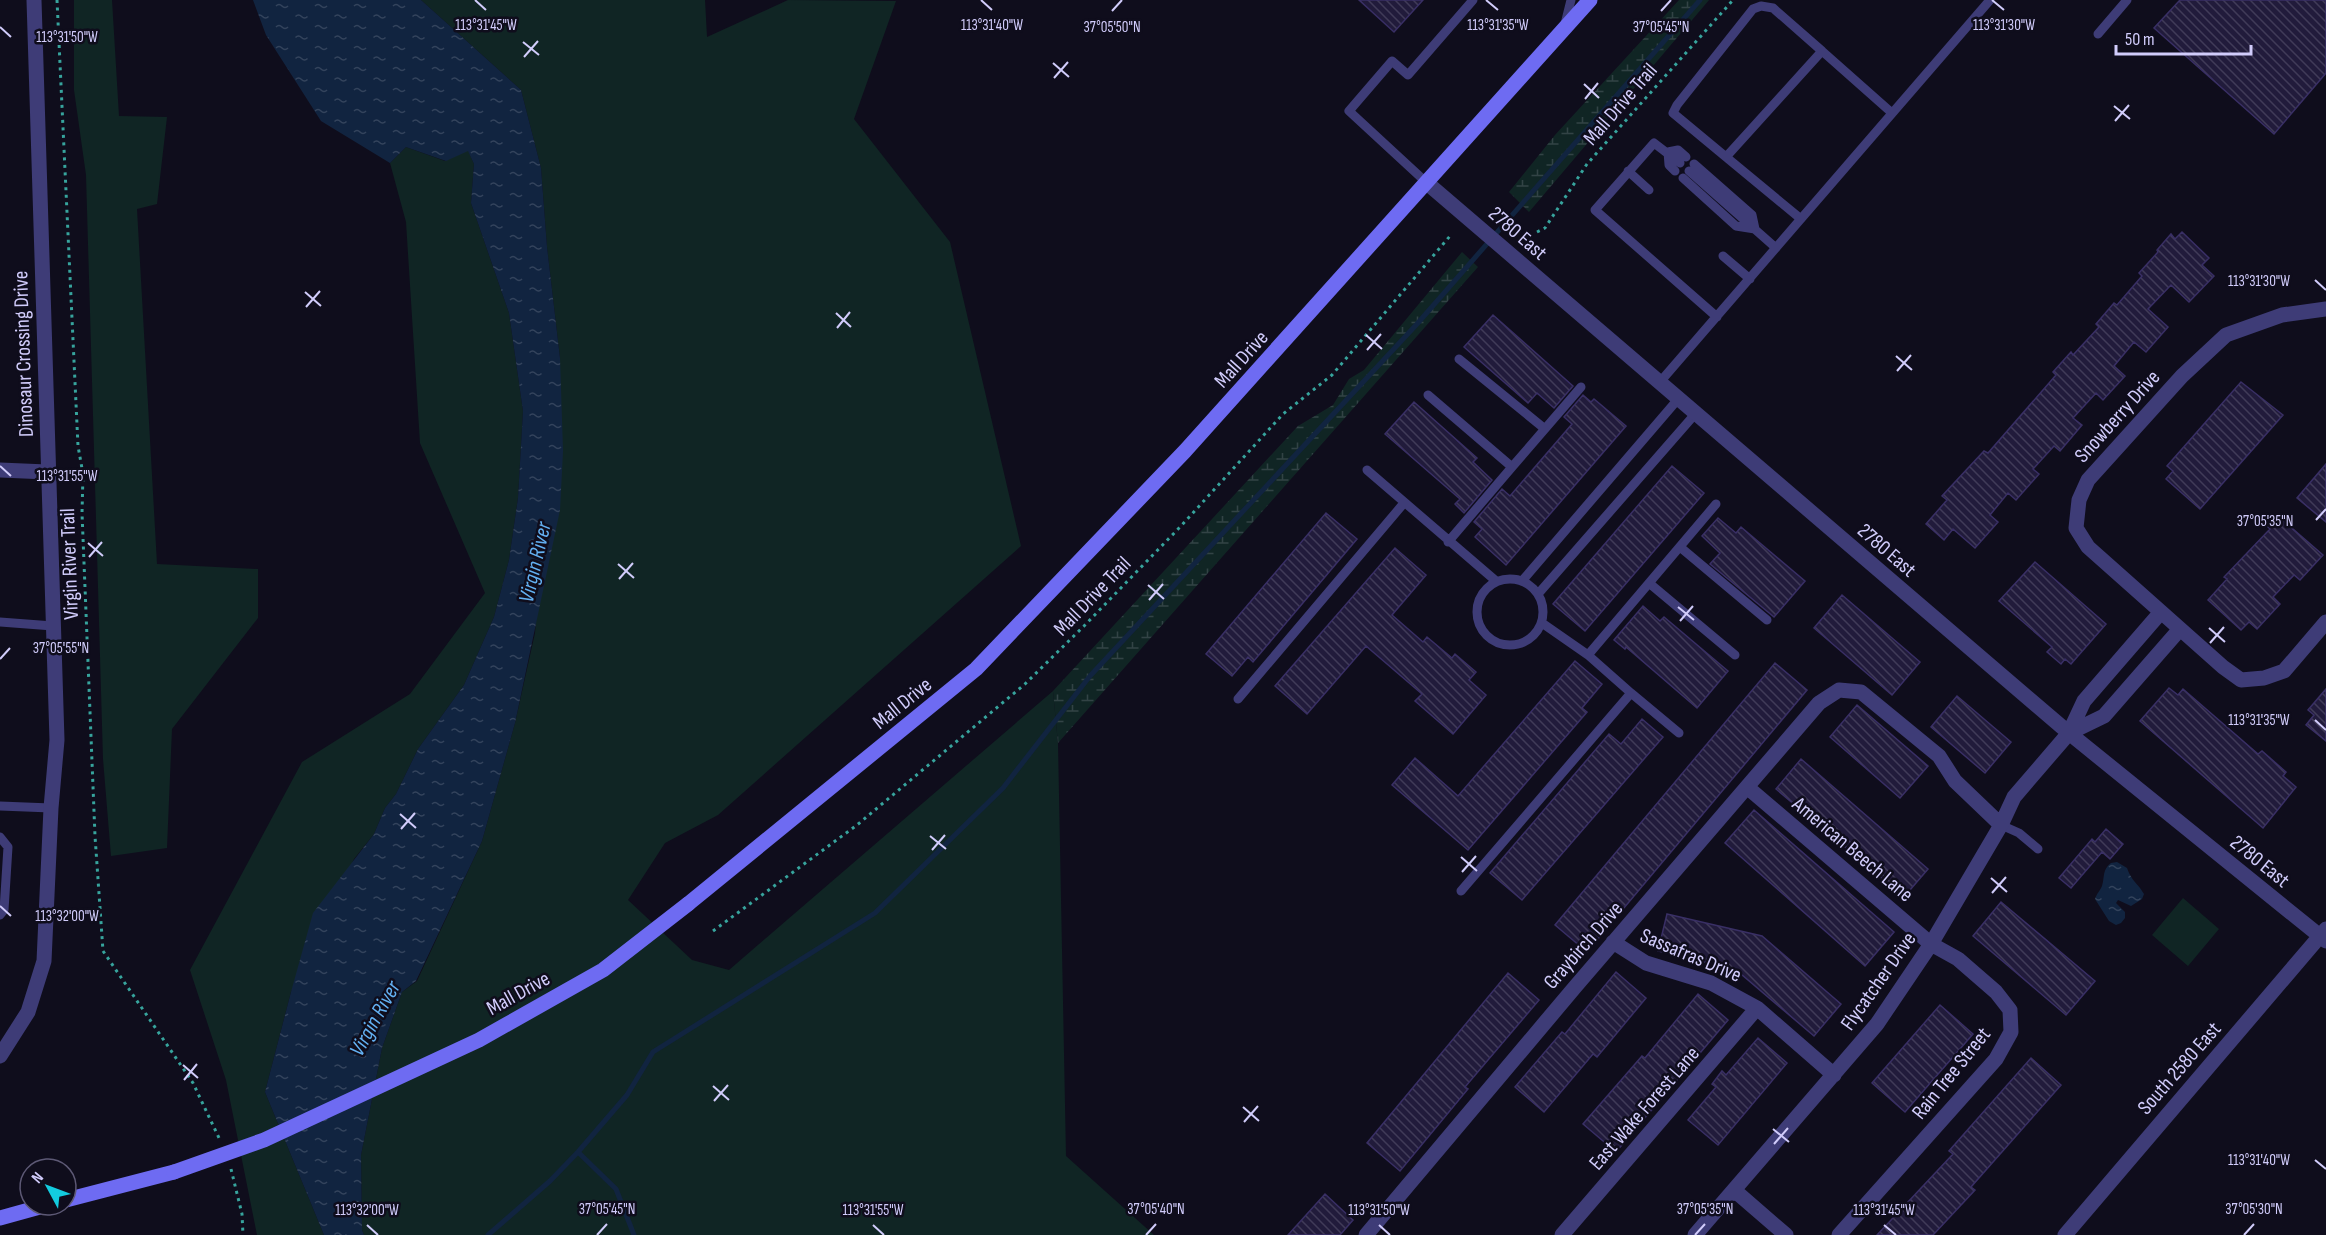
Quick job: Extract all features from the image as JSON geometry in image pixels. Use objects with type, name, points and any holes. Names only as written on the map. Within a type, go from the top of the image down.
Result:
[{"type":"main road","name":"Mall Drive","points":[[78,1197],[174,1172],[264,1140],[479,1040],[603,969],[688,904],[976,669],[1185,451],[1590,0]]},
{"type":"main road","points":[[0,1218],[18,1213]]},
{"type":"street","name":"Dinosaur Crossing Drive","points":[[0,1055],[27,1012],[44,961],[51,808],[57,740],[34,0]]},
{"type":"street","name":"2780 East","points":[[1427,183],[2069,734],[2324,936]]},
{"type":"street","name":"Snowberry Drive","points":[[2326,309],[2282,315],[2226,335],[2182,376],[2088,480],[2079,500],[2076,528],[2088,547],[2223,667],[2241,680],[2264,678],[2284,671],[2326,622]]},
{"type":"street","points":[[0,470],[47,472]]},
{"type":"street","name":"Flycatcher Drive","points":[[1695,1235],[1877,1024],[1931,944],[2001,825],[2014,797],[2069,734],[2084,701],[2161,612]]},
{"type":"street","name":"Flycatcher Drive","points":[[2069,734],[2104,716],[2180,628]]},
{"type":"street","name":"Graybirch Drive","points":[[1366,1235],[1613,942],[1819,703],[1839,690],[1861,692],[1939,756],[1955,781],[2001,825]]},
{"type":"street","name":"American Beech Lane","points":[[1747,787],[1931,944]]},
{"type":"street","name":"South 2580 East","points":[[2065,1235],[2324,936]]},
{"type":"street","name":"Sassafras Drive","points":[[1613,942],[1646,963],[1711,983],[1757,1008],[1834,1075]]},
{"type":"street","name":"Rain Tree Street","points":[[1839,1235],[1995,1059],[2011,1032],[2010,1010],[1996,992],[1958,959],[1931,944]]},
{"type":"street","name":"East Wake Forest Lane","points":[[1562,1235],[1757,1008]]},
{"type":"street","points":[[1734,1190],[1786,1235]]},
{"type":"lane","points":[[1427,183],[1349,111],[1392,61],[1408,75],[1473,0]]},
{"type":"lane","points":[[1563,31],[1571,0]]},
{"type":"lane","points":[[1660,382],[1990,0]]},
{"type":"lane","points":[[2098,34],[2127,0]]},
{"type":"lane","points":[[1801,219],[1673,112],[1753,9],[1761,6],[1773,8],[1892,113]]},
{"type":"lane","points":[[1726,157],[1822,51]]},
{"type":"lane","points":[[1680,163],[1654,143],[1595,210],[1717,317]]},
{"type":"lane","points":[[1628,171],[1648,190]]},
{"type":"lane","points":[[1755,229],[1752,215],[1689,171],[1736,226],[1755,229],[1776,248]]},
{"type":"lane","points":[[1723,256],[1749,279]]},
{"type":"lane","points":[[1459,359],[1545,429]]},
{"type":"lane","points":[[1448,542],[1581,387]]},
{"type":"lane","points":[[1428,395],[1512,467]]},
{"type":"lane","points":[[1522,581],[1678,398]]},
{"type":"lane","points":[[1538,594],[1696,413]]},
{"type":"lane","points":[[1367,470],[1496,581]]},
{"type":"lane","points":[[1238,699],[1404,503]]},
{"type":"lane","points":[[1587,655],[1716,504]]},
{"type":"lane","points":[[1680,547],[1767,620]]},
{"type":"lane","points":[[1514,578],[1522,581],[1538,594],[1542,603],[1542,623],[1536,633],[1518,645],[1496,643],[1480,628],[1476,606],[1480,596],[1496,581],[1514,578]]},
{"type":"lane","points":[[1649,583],[1735,654]]},
{"type":"lane","points":[[0,622],[53,626]]},
{"type":"lane","points":[[1542,623],[1587,655],[1679,733]]},
{"type":"lane","points":[[1461,891],[1631,693]]},
{"type":"lane","points":[[0,806],[51,808]]},
{"type":"lane","points":[[2001,825],[2019,833],[2038,849]]},
{"type":"lane","points":[[0,837],[8,847],[4,910],[0,915]]},
{"type":"path","name":"Virgin River Trail","points":[[57,0],[78,446],[82,474],[95,824],[103,951],[193,1083],[222,1144]]},
{"type":"path","name":"Mall Drive Trail","points":[[1537,232],[1545,228],[1587,164],[1733,0]]},
{"type":"path","name":"Mall Drive Trail","points":[[713,931],[857,825],[1025,684],[1181,526],[1282,414],[1332,375],[1450,236]]},
{"type":"path","points":[[230,1164],[242,1214],[243,1235]]},
{"type":"green space","points":[[74,0],[112,0],[119,116],[167,117],[157,204],[137,209],[157,564],[258,569],[258,618],[172,729],[167,848],[111,856],[103,759],[86,175],[74,90]]},
{"type":"green space","points":[[421,0],[705,0],[707,37],[788,0],[896,1],[854,119],[950,242],[1021,546],[718,815],[665,843],[628,900],[692,960],[729,970],[1053,691],[1058,743],[1066,1156],[1154,1235],[364,1235],[362,1230],[361,1155],[382,1048],[402,992],[417,981],[482,841],[515,723],[535,633],[560,358],[547,247],[541,168],[521,90]]},
{"type":"green space","points":[[1679,0],[1709,0],[1529,212],[1509,192],[1555,135]]},
{"type":"green space","points":[[406,147],[445,161],[468,150],[474,164],[471,203],[509,313],[523,411],[518,498],[509,560],[494,617],[464,685],[418,749],[396,794],[385,808],[374,834],[354,859],[291,992],[265,1092],[324,1235],[257,1235],[226,1080],[190,970],[302,762],[410,694],[485,593],[420,443],[406,222],[390,163]]},
{"type":"green space","points":[[1462,252],[1478,267],[1058,743],[1053,691],[1298,426],[1333,405],[1349,379],[1364,370]]},
{"type":"green space","points":[[2183,898],[2219,929],[2188,966],[2152,935]]},
{"type":"water","name":"Virgin River","points":[[253,0],[421,0],[521,90],[541,168],[547,247],[560,358],[563,451],[560,510],[515,723],[482,841],[416,981],[402,992],[382,1048],[361,1155],[362,1230],[364,1235],[324,1235],[265,1092],[313,913],[374,834],[385,808],[396,794],[418,749],[464,685],[494,617],[509,560],[518,498],[523,411],[509,313],[471,203],[474,164],[468,151],[446,161],[406,147],[390,163],[321,121],[266,35]]},
{"type":"water","points":[[2117,862],[2127,868],[2144,894],[2142,899],[2131,906],[2118,900],[2116,903],[2125,912],[2125,918],[2116,925],[2109,921],[2095,899],[2102,886],[2106,868],[2111,863]]},
{"type":"building","points":[[1359,0],[1423,0],[1394,32]]},
{"type":"building","points":[[2180,0],[2326,0],[2326,73],[2274,134],[2154,28]]},
{"type":"building","points":[[2182,232],[2209,258],[2202,265],[2214,276],[2189,302],[2171,285],[2148,309],[2168,327],[2146,352],[2134,342],[2114,366],[2125,376],[2103,400],[2096,393],[2073,418],[2082,425],[2060,451],[2054,446],[2033,469],[2039,474],[2016,500],[2008,493],[1990,515],[1998,522],[1975,548],[1953,529],[1944,540],[1926,524],[1947,500],[1942,496],[1984,451],[1988,453],[2056,375],[2053,372],[2071,352],[2073,355],[2099,327],[2096,324],[2114,303],[2117,305],[2142,276],[2139,273],[2171,234],[2175,239]]},
{"type":"building","points":[[1493,315],[1573,386],[1554,408],[1537,393],[1528,403],[1464,347]]},
{"type":"building","points":[[2241,382],[2283,415],[2200,509],[2166,479],[2173,471],[2167,466]]},
{"type":"building","points":[[1583,395],[1591,402],[1594,399],[1626,426],[1506,565],[1475,537],[1482,529],[1474,522],[1502,489],[1510,496],[1572,424],[1564,417]]},
{"type":"building","points":[[1414,402],[1477,458],[1473,462],[1492,480],[1464,513],[1455,504],[1460,499],[1385,434]]},
{"type":"building","points":[[2326,464],[2326,522],[2297,498]]},
{"type":"building","points":[[1672,466],[1704,493],[1585,631],[1553,604]]},
{"type":"building","points":[[1326,513],[1357,539],[1253,662],[1248,657],[1232,676],[1206,654]]},
{"type":"building","points":[[2278,516],[2323,555],[2300,580],[2294,575],[2273,597],[2280,604],[2257,629],[2249,622],[2241,630],[2208,600],[2227,579],[2224,577],[2270,529],[2268,527]]},
{"type":"building","points":[[1718,518],[1736,533],[1741,527],[1805,581],[1774,617],[1710,564],[1720,553],[1702,536]]},
{"type":"building","points":[[1395,548],[1426,575],[1392,615],[1423,642],[1427,637],[1452,658],[1455,654],[1476,672],[1469,680],[1486,695],[1453,734],[1415,701],[1422,694],[1366,646],[1307,714],[1275,686]]},
{"type":"building","points":[[2035,562],[2106,624],[2071,664],[2065,659],[2061,664],[2047,652],[2052,647],[1999,601]]},
{"type":"building","points":[[1842,595],[1920,662],[1892,695],[1814,628]]},
{"type":"building","points":[[1643,606],[1660,621],[1664,617],[1728,671],[1697,708],[1626,647],[1625,649],[1614,640]]},
{"type":"building","points":[[1575,661],[1602,684],[1582,708],[1587,712],[1468,850],[1392,785],[1415,758],[1458,796]]},
{"type":"building","points":[[1775,663],[1807,690],[1587,952],[1555,925]]},
{"type":"building","points":[[2169,688],[2178,695],[2183,689],[2258,754],[2262,751],[2286,772],[2283,776],[2296,787],[2263,828],[2140,721]]},
{"type":"building","points":[[2326,689],[2326,741],[2306,725],[2314,715],[2308,710]]},
{"type":"building","points":[[1957,696],[2011,742],[1985,773],[1931,727]]},
{"type":"building","points":[[1857,705],[1928,766],[1900,798],[1830,737]]},
{"type":"building","points":[[1642,719],[1663,737],[1522,900],[1490,873],[1609,734],[1621,744]]},
{"type":"building","points":[[1801,759],[1928,869],[1904,897],[1776,789]]},
{"type":"building","points":[[1754,810],[1894,932],[1865,966],[1725,843]]},
{"type":"building","points":[[2106,829],[2123,844],[2110,859],[2102,852],[2071,888],[2059,878],[2092,839],[2095,842]]},
{"type":"building","points":[[2001,902],[2095,981],[2066,1015],[1973,936]]},
{"type":"building","points":[[1667,914],[1762,936],[1841,1004],[1814,1036],[1735,969],[1658,951]]},
{"type":"building","points":[[1616,972],[1646,998],[1597,1057],[1593,1054],[1544,1112],[1515,1087],[1562,1032],[1565,1034]]},
{"type":"building","points":[[1508,973],[1539,1000],[1465,1087],[1468,1089],[1400,1171],[1367,1143]]},
{"type":"building","points":[[1698,994],[1728,1020],[1616,1152],[1583,1124],[1642,1056],[1645,1058]]},
{"type":"building","points":[[1940,1005],[1973,1034],[1905,1112],[1872,1083]]},
{"type":"building","points":[[1758,1038],[1787,1063],[1718,1145],[1688,1120],[1716,1087],[1712,1084],[1722,1071],[1726,1075]]},
{"type":"building","points":[[2031,1058],[2061,1085],[1971,1187],[1975,1190],[1933,1235],[1877,1235],[1953,1154],[1949,1151]]},
{"type":"building","points":[[1325,1194],[1353,1220],[1340,1235],[1288,1235]]},
{"type":"waterway","points":[[488,1235],[550,1181],[578,1152],[627,1095],[653,1052],[875,913],[1003,788],[1090,676],[1417,324],[1700,0]]},
{"type":"waterway","points":[[578,1152],[616,1189],[634,1235]]}]
